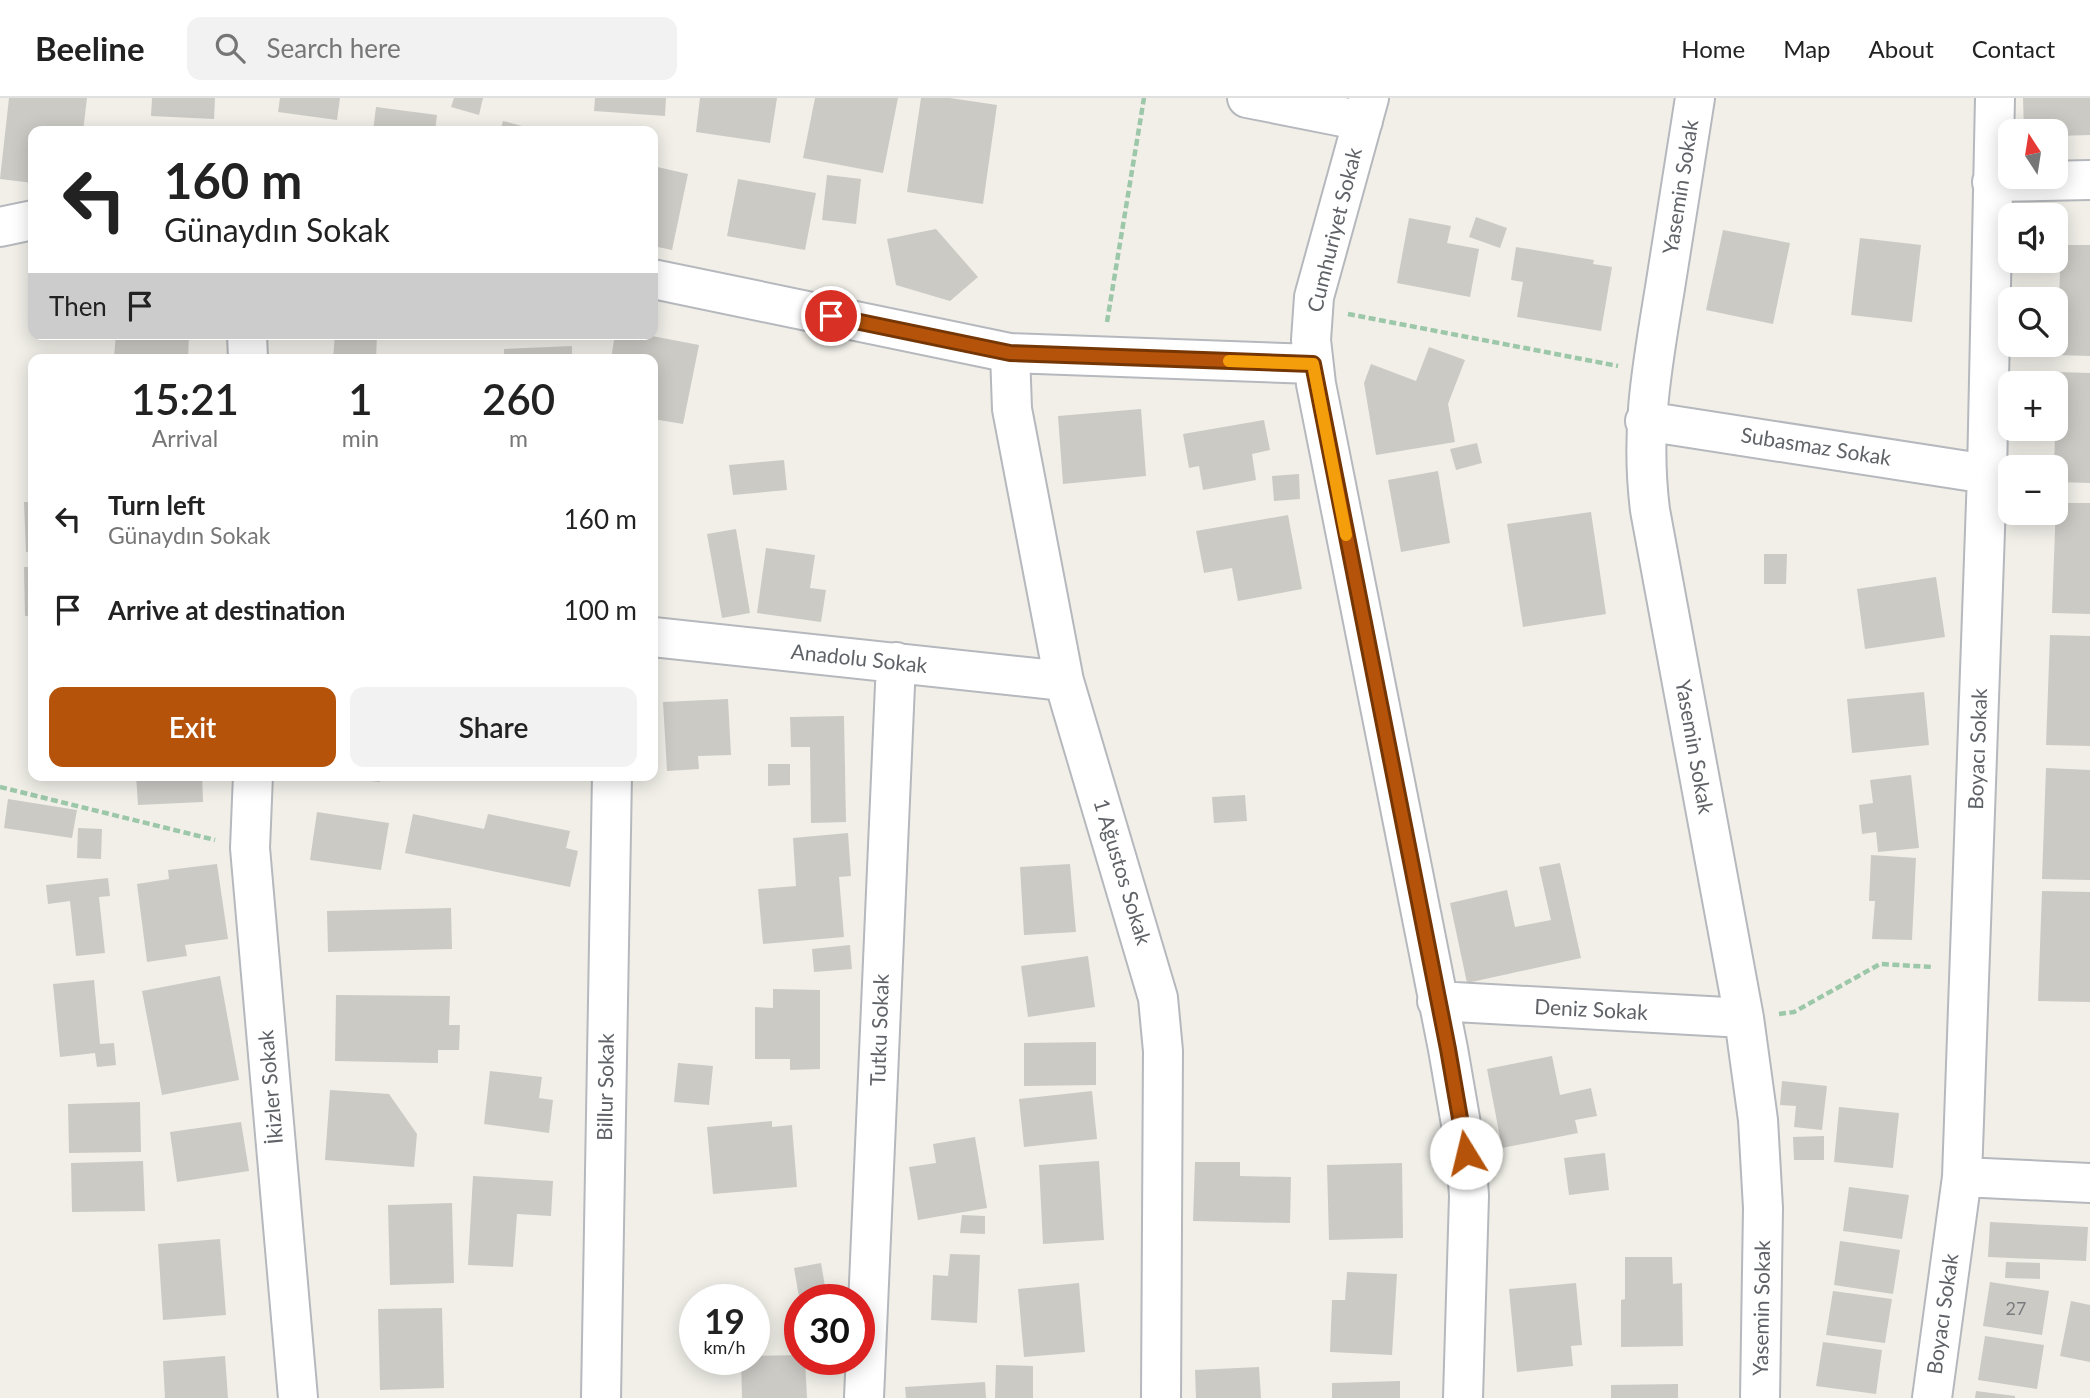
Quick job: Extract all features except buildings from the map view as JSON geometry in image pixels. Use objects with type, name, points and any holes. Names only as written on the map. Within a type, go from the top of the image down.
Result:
[{"type":"street","points":[[1247,98],[1366,109]]},
{"type":"street","name":"Yasemin Sokak","points":[[1695,98],[1651,373],[1645,421],[1646,478],[1744,1018],[1758,1120],[1763,1208],[1760,1398]]},
{"type":"street","name":"Boyacı Sokak","points":[[1932,1398],[1962,1177],[1987,474],[1995,98]]},
{"type":"street","name":"Cumhuriyet Sokak","points":[[1366,109],[1312,307],[1311,340],[1313,364],[1466,1153],[1469,1232],[1463,1398]]},
{"type":"street","points":[[1992,182],[2090,180]]},
{"type":"street","points":[[0,227],[28,221]]},
{"type":"street","points":[[658,280],[1010,353],[1313,364]]},
{"type":"street","name":"1 Ağustos Sokak","points":[[1010,353],[1012,409],[1064,681],[1152,973],[1162,1024],[1161,1398]]},
{"type":"street","name":"Subasmaz Sokak","points":[[1645,421],[1987,474]]},
{"type":"street","name":"Anadolu Sokak","points":[[658,638],[1064,681]]},
{"type":"street","name":"Tutku Sokak","points":[[864,1398],[896,663]]},
{"type":"street","name":"İkizler Sokak","points":[[253,781],[250,848],[298,1398]]},
{"type":"street","name":"Billur Sokak","points":[[601,1398],[612,781]]},
{"type":"street","name":"Deniz Sokak","points":[[1437,1002],[1744,1018]]},
{"type":"street","points":[[1962,1177],[2090,1183]]},
{"type":"path","points":[[1102,357],[1144,98]]},
{"type":"path","points":[[1312,307],[1651,373]]},
{"type":"path","points":[[0,787],[250,848]]},
{"type":"path","points":[[1744,1018],[1794,1012],[1881,964],[1970,969]]},
{"type":"slow traffic","points":[[1229,361],[1313,364],[1346,535]]},
{"type":"route","points":[[831,316],[1010,353],[1313,364],[1448,1049],[1466,1153]]}]
